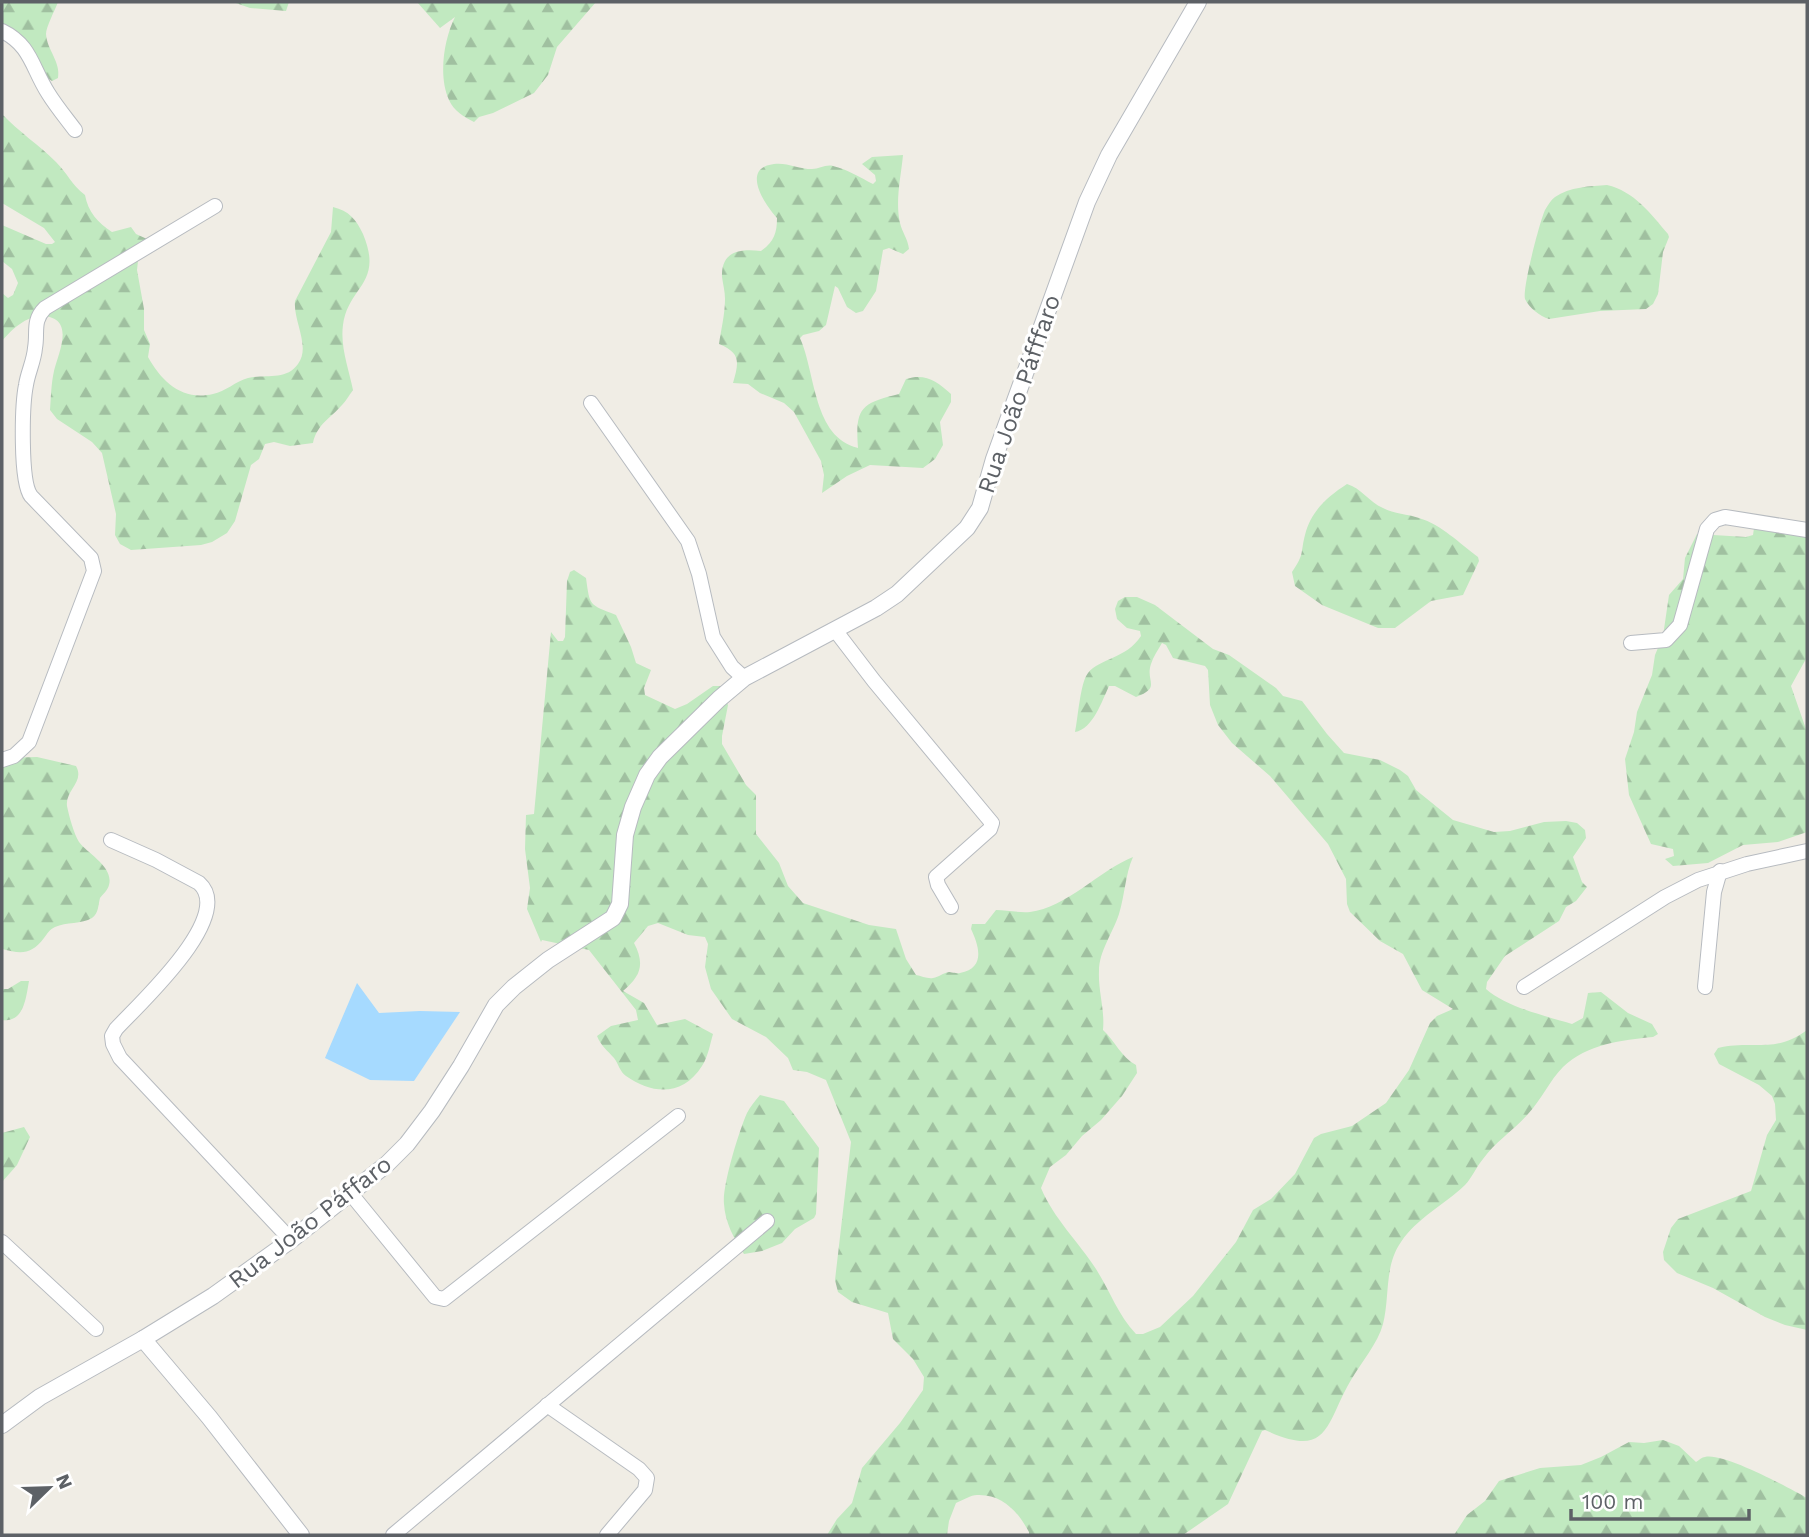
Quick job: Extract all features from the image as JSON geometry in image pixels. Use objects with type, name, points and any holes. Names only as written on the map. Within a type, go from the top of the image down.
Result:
[{"type":"street","name":"Rua João Páfffaro","points":[[731,688],[744,678],[859,618],[897,594],[975,518],[1087,202],[1109,155],[1198,2]]},
{"type":"street","points":[[2,31],[20,43],[50,96],[75,130]]},
{"type":"street","points":[[2,760],[14,756],[29,742],[94,571],[91,558],[31,496],[25,484],[24,402],[36,346],[35,323],[38,315],[45,308],[215,206]]},
{"type":"street","points":[[591,403],[688,541],[699,574],[713,637],[732,667],[744,678]]},
{"type":"street","points":[[1631,643],[1666,640],[1680,625],[1707,528],[1715,520],[1725,517],[1807,530]]},
{"type":"street","points":[[835,629],[874,681],[992,823],[990,829],[936,877],[937,885],[951,907]]},
{"type":"street","name":"Rua João Páffaro","points":[[2,1425],[40,1397],[213,1296],[291,1240],[387,1164],[419,1129],[461,1066],[496,1005],[548,960],[613,918],[620,904],[625,835],[632,807],[647,775],[660,757],[731,688]]},
{"type":"street","points":[[111,840],[199,883],[205,888],[209,903],[205,920],[193,943],[116,1029],[112,1036],[115,1049],[120,1058],[291,1240]]},
{"type":"street","points":[[1524,987],[1665,897],[1698,880],[1720,871],[1807,851]]},
{"type":"street","points":[[1705,987],[1714,892],[1720,871]]},
{"type":"street","points":[[351,1194],[435,1297],[444,1298],[678,1116]]},
{"type":"street","points":[[393,1535],[767,1221]]},
{"type":"street","points":[[2,1242],[96,1329]]},
{"type":"street","points":[[143,1339],[301,1535]]},
{"type":"street","points":[[547,1405],[639,1469],[647,1478],[645,1490],[607,1535]]},
{"type":"green space","points":[[2,2],[58,2],[46,34],[58,67],[58,78],[52,81],[42,75],[2,30]]},
{"type":"green space","points":[[233,2],[289,2],[286,11],[250,8]]},
{"type":"green space","points":[[417,2],[596,2],[557,47],[548,75],[534,93],[479,117],[474,122],[451,104],[444,80],[445,47],[455,17],[440,28]]},
{"type":"green space","points":[[2,114],[60,166],[85,195],[91,212],[102,225],[112,232],[131,227],[136,234],[147,239],[140,243],[137,270],[144,309],[144,330],[150,344],[148,357],[167,382],[192,395],[213,394],[248,378],[281,375],[293,369],[302,357],[303,350],[295,301],[331,232],[333,207],[351,216],[363,234],[368,251],[367,274],[346,312],[342,333],[353,390],[321,426],[313,443],[290,446],[274,442],[265,444],[259,459],[251,465],[235,521],[227,533],[212,542],[131,550],[120,544],[115,535],[116,514],[102,453],[92,442],[57,419],[50,410],[53,376],[61,347],[60,323],[38,316],[26,320],[2,341],[2,293],[8,298],[13,295],[18,283],[12,269],[2,261],[2,225],[46,244],[55,242],[44,228],[2,203]]},
{"type":"green space","points":[[903,155],[898,198],[899,215],[909,249],[903,254],[889,248],[883,250],[876,291],[863,311],[856,313],[847,307],[835,286],[826,325],[819,331],[800,338],[824,418],[843,442],[858,448],[858,424],[863,409],[876,401],[899,394],[906,379],[919,377],[936,382],[951,394],[951,402],[940,422],[943,445],[935,459],[923,468],[870,465],[822,493],[824,475],[821,461],[794,412],[784,403],[760,393],[748,384],[733,383],[737,364],[735,355],[719,344],[725,305],[723,268],[729,256],[746,250],[761,251],[774,237],[777,218],[758,188],[758,172],[764,167],[779,164],[812,169],[838,167],[873,184],[876,181],[875,175],[862,164],[872,157]]},
{"type":"green space","points":[[1607,185],[1634,198],[1668,234],[1658,294],[1653,304],[1646,309],[1600,311],[1546,318],[1529,306],[1525,299],[1532,255],[1545,210],[1554,198],[1567,191]]},
{"type":"green space","points":[[1347,484],[1387,510],[1435,525],[1478,557],[1479,561],[1463,595],[1431,601],[1395,628],[1378,628],[1322,605],[1295,586],[1292,572],[1301,557],[1311,519],[1327,500]]},
{"type":"green space","points":[[1754,528],[1804,533],[1807,538],[1807,657],[1791,686],[1807,732],[1807,832],[1778,842],[1743,845],[1708,863],[1673,866],[1665,859],[1674,856],[1673,849],[1651,844],[1629,795],[1625,759],[1637,712],[1652,675],[1655,655],[1663,636],[1669,595],[1683,579],[1685,558],[1697,534],[1746,537],[1753,535]]},
{"type":"green space","points":[[574,570],[586,578],[592,603],[616,615],[636,663],[651,670],[644,688],[645,695],[675,709],[713,686],[721,686],[728,705],[722,744],[746,785],[756,795],[756,834],[779,863],[788,886],[803,903],[869,925],[896,929],[906,959],[916,975],[931,978],[968,970],[974,966],[978,956],[972,924],[985,924],[996,910],[1030,912],[1057,904],[1133,857],[1119,914],[1101,956],[1099,978],[1103,1030],[1126,1058],[1136,1065],[1137,1073],[1101,1120],[1050,1167],[1041,1188],[1136,1334],[1160,1327],[1193,1296],[1236,1242],[1253,1210],[1271,1199],[1295,1174],[1314,1138],[1352,1126],[1386,1103],[1409,1070],[1430,1023],[1437,1016],[1453,1009],[1422,990],[1403,954],[1380,941],[1350,912],[1346,879],[1328,844],[1270,776],[1232,743],[1218,725],[1210,705],[1208,670],[1205,666],[1173,658],[1162,643],[1151,664],[1151,687],[1136,697],[1115,686],[1109,686],[1092,720],[1075,732],[1081,693],[1088,673],[1099,664],[1121,654],[1141,636],[1140,631],[1127,628],[1117,619],[1115,609],[1118,601],[1125,597],[1137,597],[1155,605],[1213,649],[1229,655],[1276,688],[1283,696],[1302,701],[1344,753],[1380,760],[1400,770],[1408,776],[1416,790],[1453,820],[1494,832],[1510,831],[1544,822],[1577,823],[1585,830],[1586,838],[1573,857],[1582,882],[1587,887],[1576,901],[1566,907],[1559,921],[1505,956],[1487,982],[1486,989],[1515,1006],[1572,1024],[1583,1018],[1588,993],[1601,992],[1628,1013],[1652,1024],[1658,1034],[1594,1048],[1572,1059],[1563,1067],[1533,1108],[1488,1153],[1465,1185],[1407,1233],[1401,1242],[1392,1261],[1381,1331],[1323,1433],[1314,1439],[1302,1441],[1262,1431],[1228,1504],[1183,1535],[1029,1535],[1020,1518],[1009,1506],[995,1498],[977,1495],[956,1503],[947,1535],[827,1535],[852,1503],[862,1468],[900,1423],[923,1390],[924,1377],[913,1359],[893,1339],[888,1313],[852,1302],[838,1292],[835,1280],[851,1142],[826,1080],[807,1072],[793,1070],[788,1058],[766,1037],[732,1019],[711,989],[705,967],[708,944],[705,937],[688,935],[658,923],[648,926],[634,943],[639,957],[639,969],[634,980],[623,991],[644,1003],[657,1025],[685,1019],[713,1034],[706,1059],[694,1076],[686,1083],[667,1089],[647,1087],[626,1076],[597,1036],[611,1026],[638,1020],[636,1010],[589,950],[542,940],[541,942],[527,909],[530,888],[525,849],[526,815],[534,814],[551,632],[558,641],[563,641],[567,581],[570,572]]},
{"type":"green space","points":[[37,757],[76,766],[77,781],[67,800],[70,820],[79,842],[99,861],[110,878],[107,890],[100,898],[92,918],[55,927],[35,948],[15,952],[2,949],[2,758]]},
{"type":"green space","points":[[21,981],[29,981],[23,1008],[15,1018],[2,1020],[2,989],[8,989]]},
{"type":"green space","points":[[1807,1030],[1807,1330],[1765,1317],[1713,1288],[1677,1273],[1664,1260],[1663,1252],[1671,1228],[1678,1219],[1751,1191],[1767,1135],[1776,1120],[1772,1096],[1759,1085],[1719,1064],[1714,1054],[1718,1048],[1785,1042]]},
{"type":"green space","points":[[760,1095],[784,1101],[819,1148],[816,1214],[795,1229],[782,1243],[762,1251],[744,1254],[728,1224],[724,1196],[744,1121]]},
{"type":"green space","points":[[24,1127],[30,1137],[17,1165],[2,1182],[2,1133]]},
{"type":"green space","points":[[1663,1440],[1679,1446],[1696,1462],[1705,1457],[1726,1460],[1807,1498],[1807,1535],[1454,1535],[1467,1515],[1485,1501],[1499,1481],[1540,1468],[1581,1465],[1629,1442]]},
{"type":"water","points":[[357,983],[379,1013],[460,1012],[414,1081],[370,1080],[325,1058]]}]
